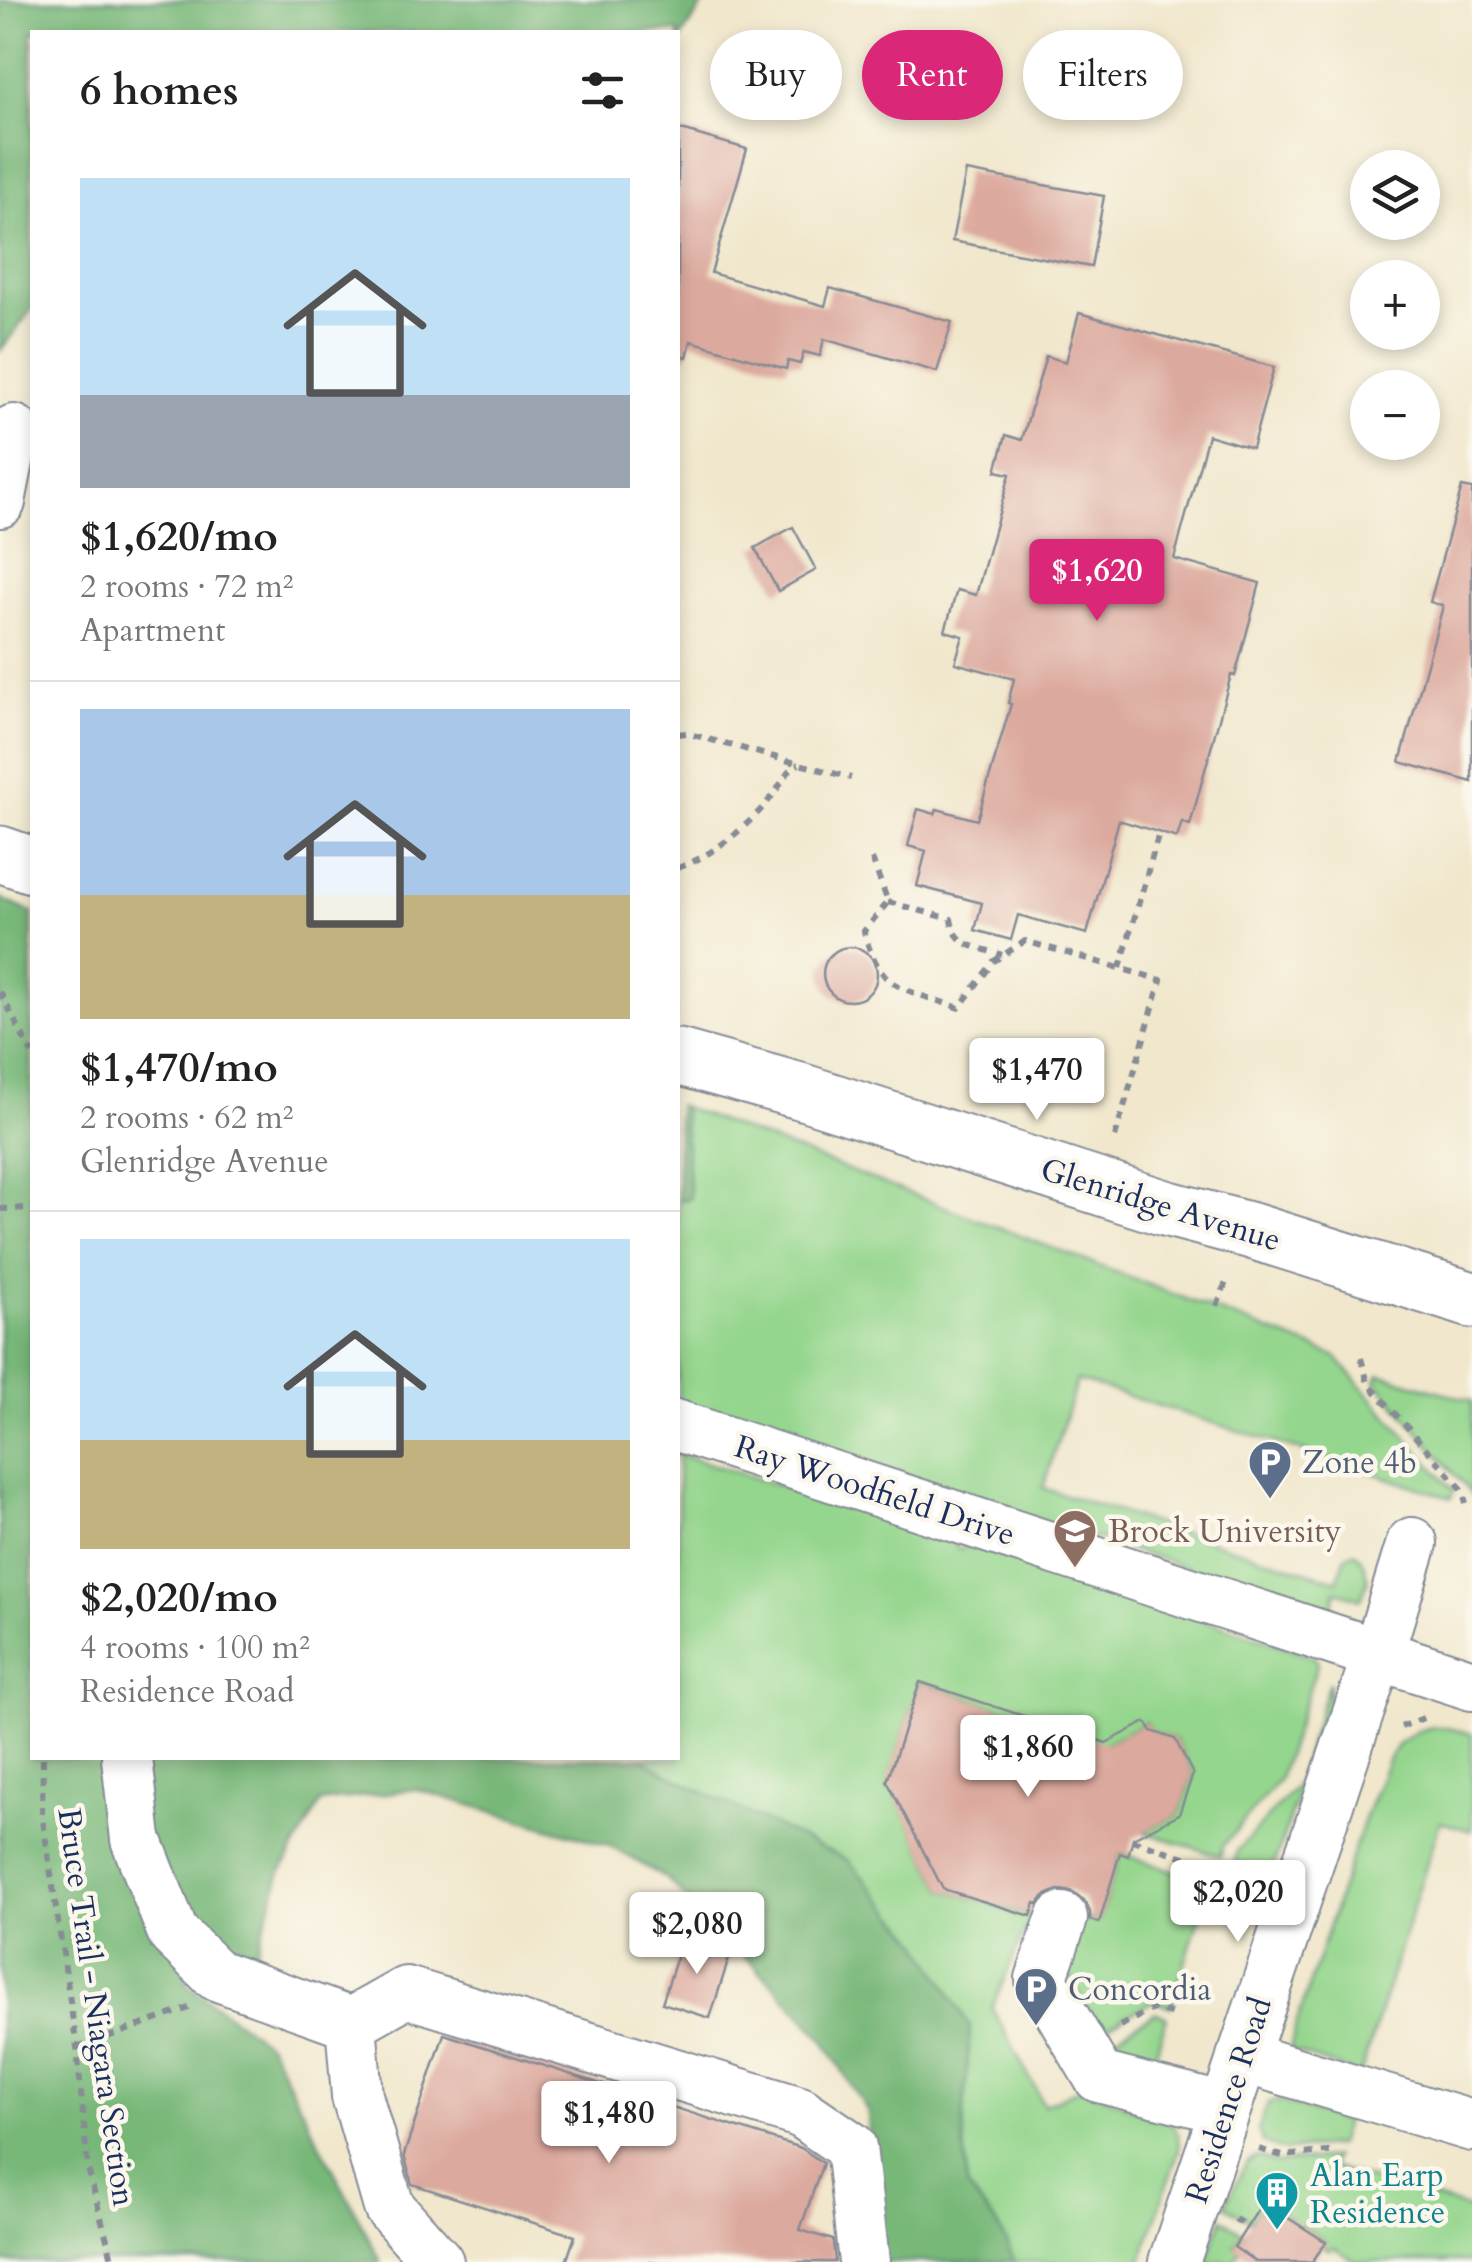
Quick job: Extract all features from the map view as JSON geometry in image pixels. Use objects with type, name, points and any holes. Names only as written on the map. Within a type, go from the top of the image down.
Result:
[{"type":"main road","points":[[0,854],[30,864]]},
{"type":"main road","name":"Glenridge Avenue","points":[[680,1058],[1472,1300]]},
{"type":"street","points":[[0,502],[16,420]]},
{"type":"street","name":"Ray Woodfield Drive","points":[[680,1427],[1472,1684]]},
{"type":"street","name":"Residence Road","points":[[1174,2262],[1240,2128],[1242,2057],[1412,1543]]},
{"type":"street","points":[[127,1760],[136,1838],[174,1932],[216,1975],[351,2023],[406,1992],[800,2112],[851,2147],[864,2262]]},
{"type":"street","points":[[1062,1918],[1041,1978],[1099,2076],[1240,2128]]},
{"type":"street","points":[[351,2023],[357,2096],[388,2208],[438,2262]]},
{"type":"street","points":[[1242,2057],[1472,2126]]},
{"type":"path","points":[[680,734],[851,778]]},
{"type":"path","points":[[680,867],[719,846],[750,820],[791,768],[800,764]]},
{"type":"path","points":[[1120,968],[1158,833]]},
{"type":"path","points":[[872,859],[888,902]]},
{"type":"path","points":[[888,902],[951,918],[960,940],[1003,956]]},
{"type":"path","points":[[888,902],[864,931],[886,978],[959,1008],[994,961],[1026,941],[1162,980],[1114,1141]]},
{"type":"path","points":[[0,992],[30,1050]]},
{"type":"path","points":[[0,1208],[30,1208]]},
{"type":"path","points":[[1217,1306],[1226,1282]]},
{"type":"path","points":[[1360,1358],[1368,1383],[1462,1489],[1466,1503]]},
{"type":"path","name":"Bruce Trail - Niagara Section","points":[[43,1760],[42,1814],[77,2048],[88,2170],[113,2262]]},
{"type":"path","points":[[1132,1840],[1298,1893]]},
{"type":"path","points":[[77,2048],[250,1987]]},
{"type":"path","points":[[1114,2030],[1155,2008],[1174,2014]]},
{"type":"path","points":[[1240,2128],[1282,2156],[1336,2150]]},
{"type":"green space","points":[[0,0],[706,0],[680,40],[680,30],[30,30],[30,312],[0,351]]},
{"type":"green space","points":[[0,898],[30,912],[30,1760],[644,1760],[848,1860],[921,1944],[970,2027],[963,2125],[967,2186],[998,2226],[1015,2262],[880,2262],[868,2112],[823,2039],[667,1879],[610,1846],[416,1789],[321,1802],[281,1872],[254,1958],[217,1948],[184,1982],[269,2045],[381,2262],[0,2262]]},
{"type":"green space","points":[[680,1106],[683,1107],[690,1198],[680,1200]]},
{"type":"green space","points":[[683,1107],[1335,1356],[1454,1491],[1451,1498],[1077,1380],[1043,1488],[1337,1581],[1346,1556],[1357,1554],[1368,1580],[1361,1599],[1336,1591],[1331,1610],[1318,1610],[680,1404],[680,1200],[690,1197]]},
{"type":"green space","points":[[1379,1374],[1472,1401],[1472,1495],[1376,1381]]},
{"type":"green space","points":[[680,1455],[955,1540],[956,1547],[962,1549],[969,1542],[1313,1656],[1318,1662],[1279,1779],[1223,1846],[1220,1856],[1144,1832],[1179,1814],[1193,1774],[1175,1739],[1152,1732],[1146,1722],[1100,1746],[1087,1737],[920,1682],[888,1781],[943,1889],[1031,1916],[992,2008],[1044,2105],[1080,2088],[1171,2122],[1178,2134],[1179,2149],[1141,2262],[1015,2262],[998,2226],[967,2186],[963,2125],[970,2027],[688,1785],[644,1760],[680,1760]]},
{"type":"green space","points":[[1329,1682],[1329,1703],[1271,1873],[1234,1862],[1237,1851],[1296,1786]]},
{"type":"green space","points":[[1432,1727],[1472,1734],[1472,1831],[1440,1822],[1360,2075],[1290,2050],[1364,1819],[1389,1758],[1399,1743]]},
{"type":"green space","points":[[1120,1853],[1210,1883],[1171,2007],[1153,2001],[1099,2031],[1064,1965],[1080,1917],[1099,1922]]},
{"type":"green space","points":[[1156,2013],[1167,2017],[1151,2069],[1109,2053],[1104,2044]]},
{"type":"green space","points":[[1278,2100],[1345,2122],[1338,2145],[1286,2151],[1263,2143],[1258,2130],[1268,2103]]},
{"type":"green space","points":[[1258,2157],[1277,2163],[1334,2157],[1331,2167],[1472,2210],[1472,2262],[1357,2262],[1333,2247],[1330,2250],[1323,2246],[1325,2241],[1301,2225],[1297,2229],[1293,2221],[1264,2202],[1250,2221],[1225,2205],[1247,2162]]},
{"type":"green space","points":[[1222,2218],[1243,2233],[1234,2246],[1240,2251],[1233,2262],[1206,2262]]},
{"type":"building","points":[[680,130],[747,149],[711,273],[825,306],[830,288],[952,322],[937,372],[824,339],[820,356],[804,352],[800,364],[788,361],[786,369],[691,341],[687,357],[680,355]]},
{"type":"building","points":[[966,171],[1104,196],[1091,267],[952,241]]},
{"type":"building","points":[[1079,313],[1274,367],[1252,448],[1208,435],[1174,559],[1260,583],[1190,825],[1182,822],[1177,838],[1119,820],[1087,934],[1018,915],[1011,940],[975,930],[982,903],[917,886],[926,851],[908,846],[918,809],[935,814],[937,809],[977,820],[1011,704],[1008,703],[1014,679],[955,663],[963,636],[945,631],[957,590],[976,595],[1010,474],[996,471],[1006,435],[1022,440],[1046,356],[1066,362]]},
{"type":"building","points":[[1462,487],[1472,489],[1472,782],[1400,762],[1443,606],[1430,602]]},
{"type":"building","points":[[793,527],[816,570],[778,591],[755,548]]},
{"type":"building","points":[[850,947],[869,955],[877,974],[869,993],[850,1001],[831,993],[823,974],[831,955]]},
{"type":"building","points":[[920,1682],[1106,1743],[1146,1722],[1152,1731],[1175,1739],[1193,1774],[1179,1814],[1133,1838],[1128,1856],[1120,1853],[1099,1923],[1090,1920],[1084,1900],[1070,1891],[1058,1890],[1044,1896],[1035,1903],[1031,1916],[943,1889],[887,1781]]},
{"type":"building","points":[[688,1937],[728,1950],[726,1954],[730,1955],[710,2018],[662,2003],[682,1941],[686,1943]]},
{"type":"building","points":[[444,2034],[801,2148],[823,2163],[800,2230],[833,2240],[835,2262],[566,2262],[575,2236],[412,2184],[404,2155]]},
{"type":"building","name":"Alan Earp Residence","points":[[1263,2202],[1326,2242],[1312,2262],[1256,2262],[1234,2247]]},
{"type":"place","name":"Zone 4b","points":[[1270,1500]]},
{"type":"place","name":"Brock University","points":[[1075,1569]]},
{"type":"place","name":"Concordia","points":[[1036,2027]]},
{"type":"place","name":"Alan Earp Residence","points":[[1277,2231]]}]
